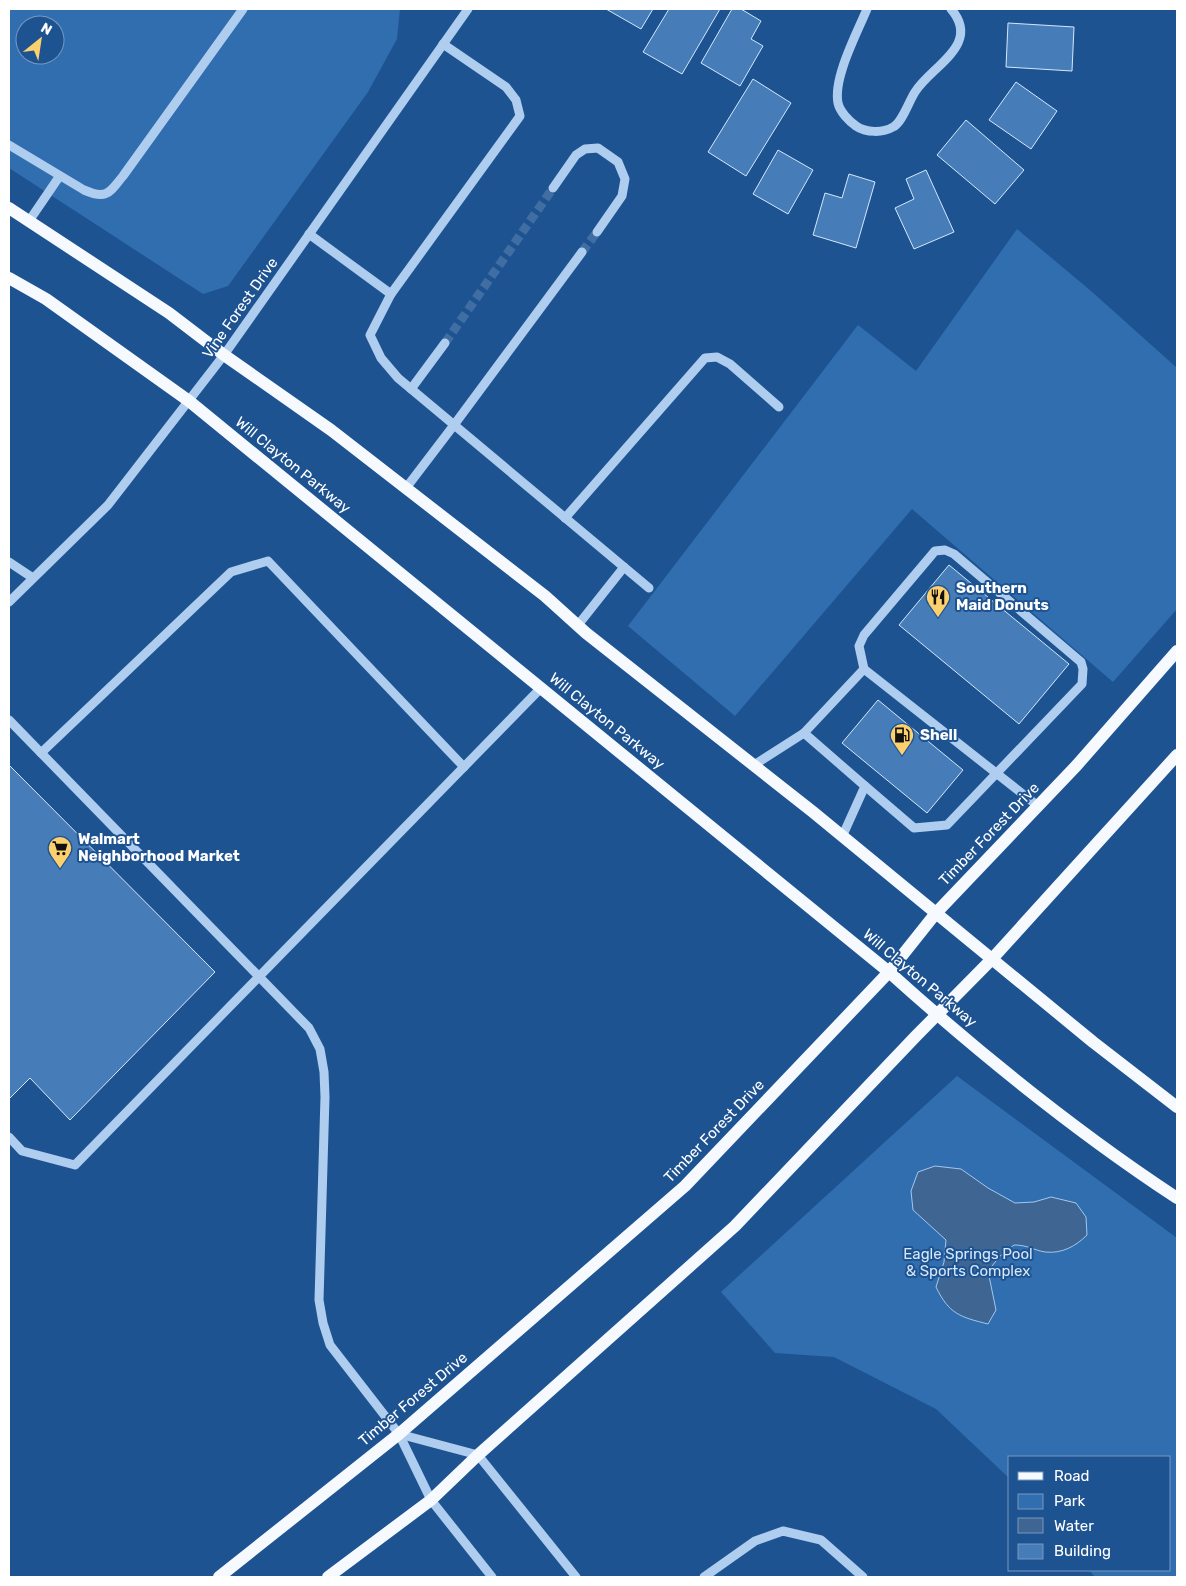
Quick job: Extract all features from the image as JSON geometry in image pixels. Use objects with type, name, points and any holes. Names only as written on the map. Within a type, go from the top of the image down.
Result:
[{"type":"main road","points":[[9,208],[169,313],[224,355],[331,430],[545,596],[578,626],[754,765],[1093,1042],[1177,1107]]},
{"type":"main road","name":"Will Clayton Parkway","points":[[9,278],[46,299],[189,401],[888,972],[936,1015],[1038,1097],[1130,1167],[1177,1198]]},
{"type":"main road","name":"Timber Forest Drive","points":[[219,1577],[399,1434],[685,1186],[888,972],[936,913],[1077,765],[1177,650]]},
{"type":"main road","points":[[328,1577],[430,1500],[735,1226],[936,1015],[992,959],[1177,754]]},
{"type":"street","points":[[9,145],[59,177],[98,196],[107,194],[123,176],[243,9]]},
{"type":"street","name":"Vine Forest Drive","points":[[9,602],[108,505],[189,401],[224,355],[468,9]]},
{"type":"street","points":[[867,9],[841,72],[837,90],[838,105],[848,121],[859,128],[881,132],[895,126],[924,80],[947,60],[957,45],[962,31],[956,14],[951,9]]},
{"type":"street","points":[[443,44],[506,87],[516,100],[520,116],[391,294],[370,336],[381,358],[398,378],[649,588]]},
{"type":"street","points":[[552,188],[576,155],[585,149],[598,148],[618,162],[625,179],[622,196],[596,232]]},
{"type":"street","points":[[29,221],[59,177]]},
{"type":"street","points":[[309,234],[391,294]]},
{"type":"street","points":[[406,488],[582,252]]},
{"type":"street","points":[[411,389],[445,344]]},
{"type":"street","points":[[565,518],[705,358],[717,358],[730,364],[779,407]]},
{"type":"street","points":[[804,733],[914,828],[947,825],[996,773],[1082,684],[1083,669],[1081,662],[954,554],[944,550],[935,551],[864,635],[858,646],[864,669],[996,773],[1038,806]]},
{"type":"street","points":[[41,753],[231,572],[268,561],[464,767]]},
{"type":"street","points":[[9,562],[33,578]]},
{"type":"street","points":[[578,626],[624,568]]},
{"type":"street","points":[[754,765],[804,733],[864,669]]},
{"type":"street","points":[[9,1137],[22,1151],[76,1165],[541,688]]},
{"type":"street","points":[[9,720],[309,1028],[320,1049],[324,1072],[325,1097],[319,1300],[322,1324],[330,1345],[399,1434],[430,1500],[492,1577]]},
{"type":"street","points":[[842,837],[865,786]]},
{"type":"street","points":[[399,1434],[478,1455],[576,1577]]},
{"type":"street","points":[[704,1577],[755,1541],[782,1530],[821,1540],[864,1577]]},
{"type":"green space","points":[[9,9],[400,9],[397,39],[368,92],[228,286],[203,294],[9,168]]},
{"type":"green space","points":[[1017,229],[1091,291],[1177,368],[1177,609],[1113,682],[912,509],[735,716],[628,626],[858,325],[916,371]]},
{"type":"green space","name":"Eagle Springs Pool & Sports Complex","points":[[957,1076],[1177,1238],[1177,1577],[1095,1577],[1090,1571],[1171,1571],[1171,1456],[1008,1456],[1008,1477],[936,1409],[834,1357],[775,1353],[721,1292]]},
{"type":"water","points":[[935,1166],[961,1169],[988,1188],[1015,1203],[1034,1202],[1051,1197],[1076,1203],[1086,1217],[1087,1235],[1073,1246],[1057,1252],[1045,1252],[1014,1245],[1000,1256],[988,1271],[996,1310],[988,1324],[956,1313],[946,1303],[936,1287],[944,1262],[946,1240],[913,1210],[911,1191],[918,1172]]},
{"type":"building","points":[[606,9],[653,9],[641,29]]},
{"type":"building","points":[[669,9],[720,9],[682,74],[643,52]]},
{"type":"building","points":[[732,9],[741,9],[761,21],[751,39],[763,46],[740,86],[701,63]]},
{"type":"building","points":[[1008,23],[1074,27],[1072,71],[1006,67]]},
{"type":"building","points":[[753,79],[791,103],[746,176],[708,152]]},
{"type":"building","points":[[1016,82],[1057,111],[1031,149],[989,120]]},
{"type":"building","points":[[966,120],[1024,170],[995,204],[937,155]]},
{"type":"building","points":[[778,150],[813,170],[788,214],[753,194]]},
{"type":"building","points":[[926,170],[954,232],[914,249],[895,208],[914,199],[906,179]]},
{"type":"building","points":[[849,174],[875,182],[856,248],[813,235],[825,193],[842,198]]},
{"type":"building","points":[[949,565],[1069,664],[1019,724],[899,625]]},
{"type":"building","name":"Shell","points":[[878,700],[963,770],[927,813],[842,743]]},
{"type":"building","name":"Walmart Neighborhood Market","points":[[9,765],[215,972],[70,1120],[30,1078],[9,1099]]},
{"type":"tunnel","points":[[445,343],[553,188]]},
{"type":"tunnel","points":[[582,252],[597,232]]},
{"type":"place","name":"Southern Maid Donuts","points":[[938,618]]},
{"type":"place","name":"Shell","points":[[902,756]]},
{"type":"place","name":"Walmart Neighborhood Market","points":[[60,869]]}]
